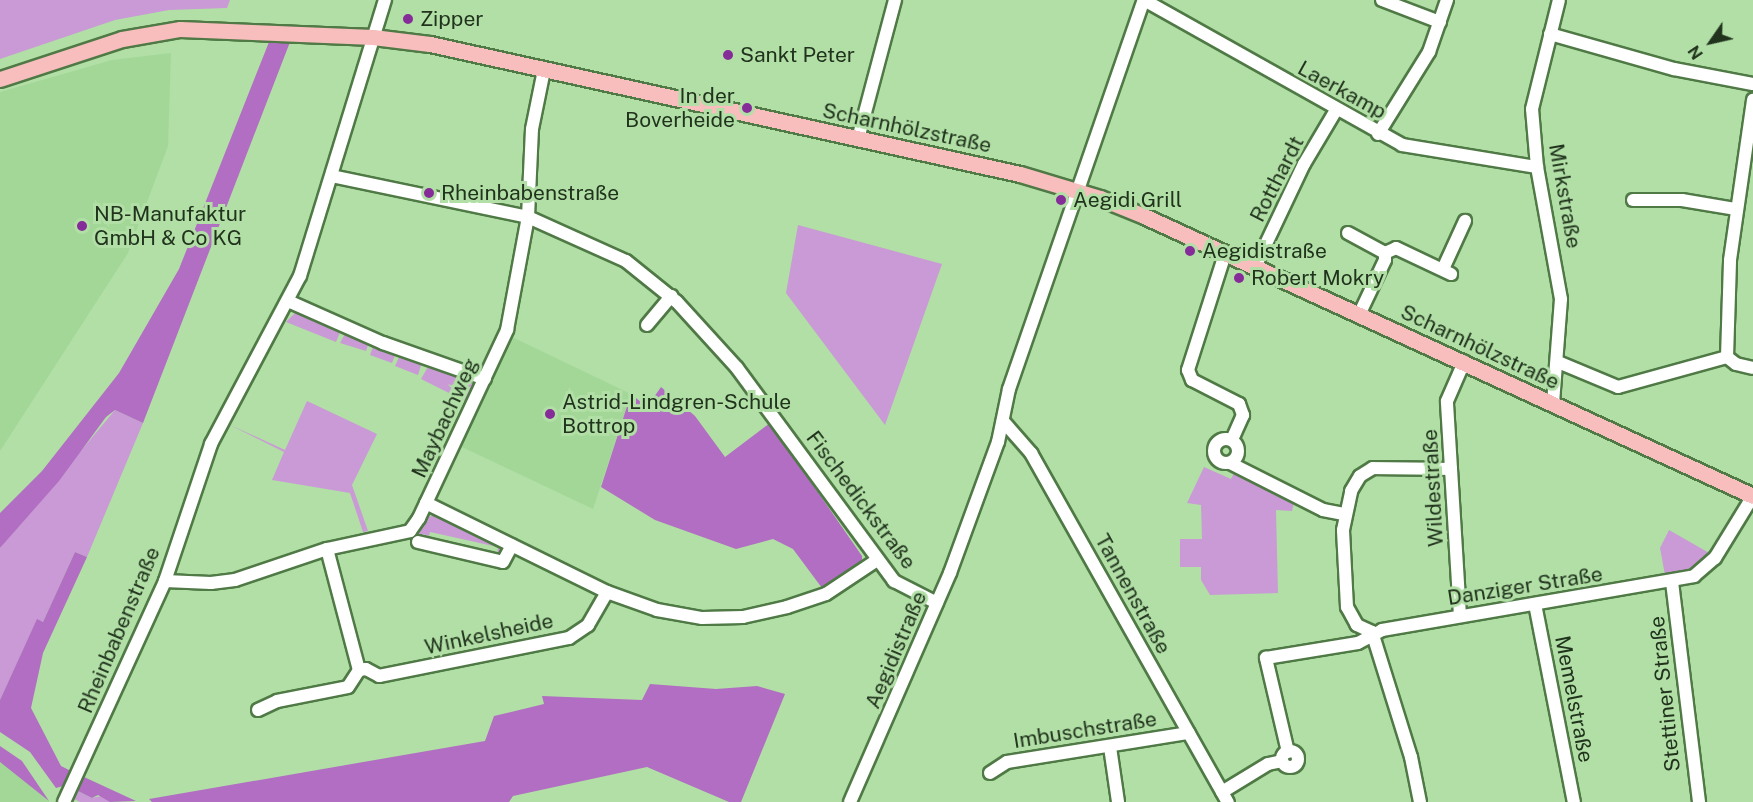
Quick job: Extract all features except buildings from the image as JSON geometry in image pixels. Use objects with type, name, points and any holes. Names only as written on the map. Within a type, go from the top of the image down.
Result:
[{"type":"main road","name":"Scharnhölzstraße","points":[[0,79],[151,33],[248,29],[373,36],[430,44],[1020,174],[1077,191],[1255,267],[1753,496]]},
{"type":"street","name":"Rheinbabenstraße","points":[[64,802],[165,581],[215,435],[288,301],[310,249],[373,36],[386,0]]},
{"type":"street","points":[[858,139],[895,0]]},
{"type":"street","name":"Laerkamp","points":[[1144,0],[1378,134],[1402,145],[1537,167]]},
{"type":"street","name":"Aegidistraße","points":[[850,802],[937,603],[1003,421],[1009,389],[1144,0]]},
{"type":"street","points":[[1382,0],[1440,22]]},
{"type":"street","points":[[1378,134],[1429,52],[1447,0]]},
{"type":"street","name":"Mirkstraße","points":[[1552,403],[1558,362],[1558,274],[1537,167],[1532,109],[1559,0]]},
{"type":"street","points":[[1550,34],[1674,69],[1753,84]]},
{"type":"street","name":"Maybachweg","points":[[165,581],[211,583],[235,580],[327,549],[410,531],[426,503],[507,330],[528,217],[532,129],[544,70]]},
{"type":"street","points":[[1727,357],[1726,313],[1736,209],[1753,100]]},
{"type":"street","name":"Rotthardt","points":[[1255,267],[1304,164],[1336,110]]},
{"type":"street","name":"Fischedickstraße","points":[[332,176],[528,217],[626,261],[671,296],[776,416],[877,560],[903,588],[937,603]]},
{"type":"street","points":[[1633,200],[1682,200],[1736,209]]},
{"type":"street","points":[[1384,253],[1396,248],[1447,272],[1466,221]]},
{"type":"street","points":[[1348,233],[1384,253]]},
{"type":"street","points":[[1359,315],[1385,260],[1384,253]]},
{"type":"street","points":[[1225,254],[1188,370],[1192,380],[1239,404],[1244,415],[1232,440]]},
{"type":"street","points":[[647,325],[671,296]]},
{"type":"street","points":[[288,301],[383,343],[485,379]]},
{"type":"street","points":[[1558,362],[1618,387],[1727,357]]},
{"type":"street","points":[[1727,357],[1736,364],[1753,368]]},
{"type":"street","name":"Wildestraße","points":[[1460,615],[1447,402],[1464,362]]},
{"type":"street","name":"Tannenstraße","points":[[1003,421],[1031,453],[1225,797],[1268,764],[1285,756],[1266,658]]},
{"type":"street","points":[[1230,463],[1239,452],[1232,440],[1223,438],[1214,449],[1217,459],[1230,463],[1323,510],[1344,514]]},
{"type":"street","points":[[1420,802],[1411,757],[1372,632],[1357,624],[1347,608],[1344,514],[1355,483],[1373,468],[1450,469]]},
{"type":"street","name":"Danziger Straße","points":[[1266,658],[1358,643],[1372,632],[1460,615],[1672,582],[1694,576],[1710,566],[1753,496]]},
{"type":"street","points":[[426,503],[607,592],[657,610],[702,618],[743,617],[826,594],[877,560]]},
{"type":"street","points":[[418,542],[503,561],[512,545]]},
{"type":"street","points":[[258,710],[277,701],[348,687],[359,670],[327,549]]},
{"type":"street","name":"Stettiner Straße","points":[[1672,582],[1683,650],[1692,770],[1699,802]]},
{"type":"street","name":"Winkelsheide","points":[[359,670],[366,669],[379,676],[569,638],[588,625],[607,592]]},
{"type":"street","name":"Memelstraße","points":[[1535,604],[1574,802]]},
{"type":"street","name":"Imbuschstraße","points":[[990,773],[1007,762],[1189,733]]},
{"type":"street","points":[[1110,747],[1118,802]]},
{"type":"shaded area","points":[[0,0],[230,0],[227,8],[169,10],[115,20],[0,59]]},
{"type":"shaded area","points":[[269,42],[290,42],[143,423],[115,410],[106,417],[59,481],[0,548],[0,513],[42,471],[119,373],[179,269]]},
{"type":"shaded area","points":[[171,53],[168,146],[128,253],[0,451],[0,92],[112,60]]},
{"type":"shaded area","points":[[798,225],[942,264],[885,425],[786,293]]},
{"type":"shaded area","points":[[297,311],[341,330],[336,342],[286,322]]},
{"type":"shaded area","points":[[346,332],[369,342],[366,351],[340,343]]},
{"type":"shaded area","name":"Astrid-Lindgren-Schule Bottrop","points":[[512,337],[631,394],[593,509],[460,446]]},
{"type":"shaded area","points":[[374,344],[396,353],[392,363],[370,355]]},
{"type":"shaded area","points":[[400,355],[422,362],[418,375],[395,366]]},
{"type":"shaded area","points":[[429,365],[472,380],[475,386],[467,402],[421,379]]},
{"type":"shaded area","points":[[661,387],[695,416],[725,457],[770,423],[862,556],[862,561],[822,588],[793,549],[773,539],[736,549],[655,520],[601,487],[631,394],[647,407]]},
{"type":"shaded area","points":[[307,401],[377,434],[352,485],[368,531],[363,532],[350,493],[272,480],[284,452],[228,424],[285,450]]},
{"type":"shaded area","points":[[115,410],[143,423],[87,557],[75,552],[43,622],[37,620],[0,700],[0,548]]},
{"type":"shaded area","points":[[1204,467],[1231,479],[1235,471],[1295,499],[1292,511],[1276,510],[1278,593],[1210,595],[1201,580],[1201,567],[1180,567],[1180,539],[1202,539],[1201,505],[1187,503]]},
{"type":"shaded area","points":[[435,515],[504,549],[503,556],[497,555],[498,547],[430,532],[429,536],[423,534],[422,540],[417,537],[428,517]]},
{"type":"shaded area","points":[[1669,530],[1711,554],[1690,570],[1665,575],[1660,548]]},
{"type":"shaded area","points":[[75,552],[87,557],[43,653],[31,708],[61,766],[71,771],[63,786],[56,788],[30,752],[0,732],[0,700],[37,619],[43,622]]},
{"type":"shaded area","points":[[650,684],[716,689],[757,686],[785,694],[741,802],[729,802],[647,767],[513,796],[509,802],[152,802],[149,799],[485,741],[494,716],[544,704],[542,696],[642,700]]},
{"type":"shaded area","points":[[0,746],[22,761],[49,801],[0,762]]},
{"type":"shaded area","points":[[0,762],[10,766],[50,802],[0,802]]},
{"type":"shaded area","points":[[84,777],[136,801],[110,802],[98,795],[92,798],[78,791]]},
{"type":"shaded area","points":[[78,791],[92,798],[102,796],[110,802],[80,802],[74,799]]},
{"type":"place","name":"Zipper","points":[[408,19]]},
{"type":"place","name":"Sankt Peter","points":[[728,55]]},
{"type":"place","name":"In der Boverheide","points":[[747,108]]},
{"type":"place","name":"Rheinbabenstraße","points":[[429,193]]},
{"type":"place","name":"Aegidi Grill","points":[[1061,200]]},
{"type":"place","name":"NB-Manufaktur GmbH & Co KG","points":[[82,226]]},
{"type":"place","name":"Aegidistraße","points":[[1190,251]]},
{"type":"place","name":"Robert Mokry","points":[[1239,278]]},
{"type":"place","name":"Astrid-Lindgren-Schule Bottrop","points":[[550,414]]}]
